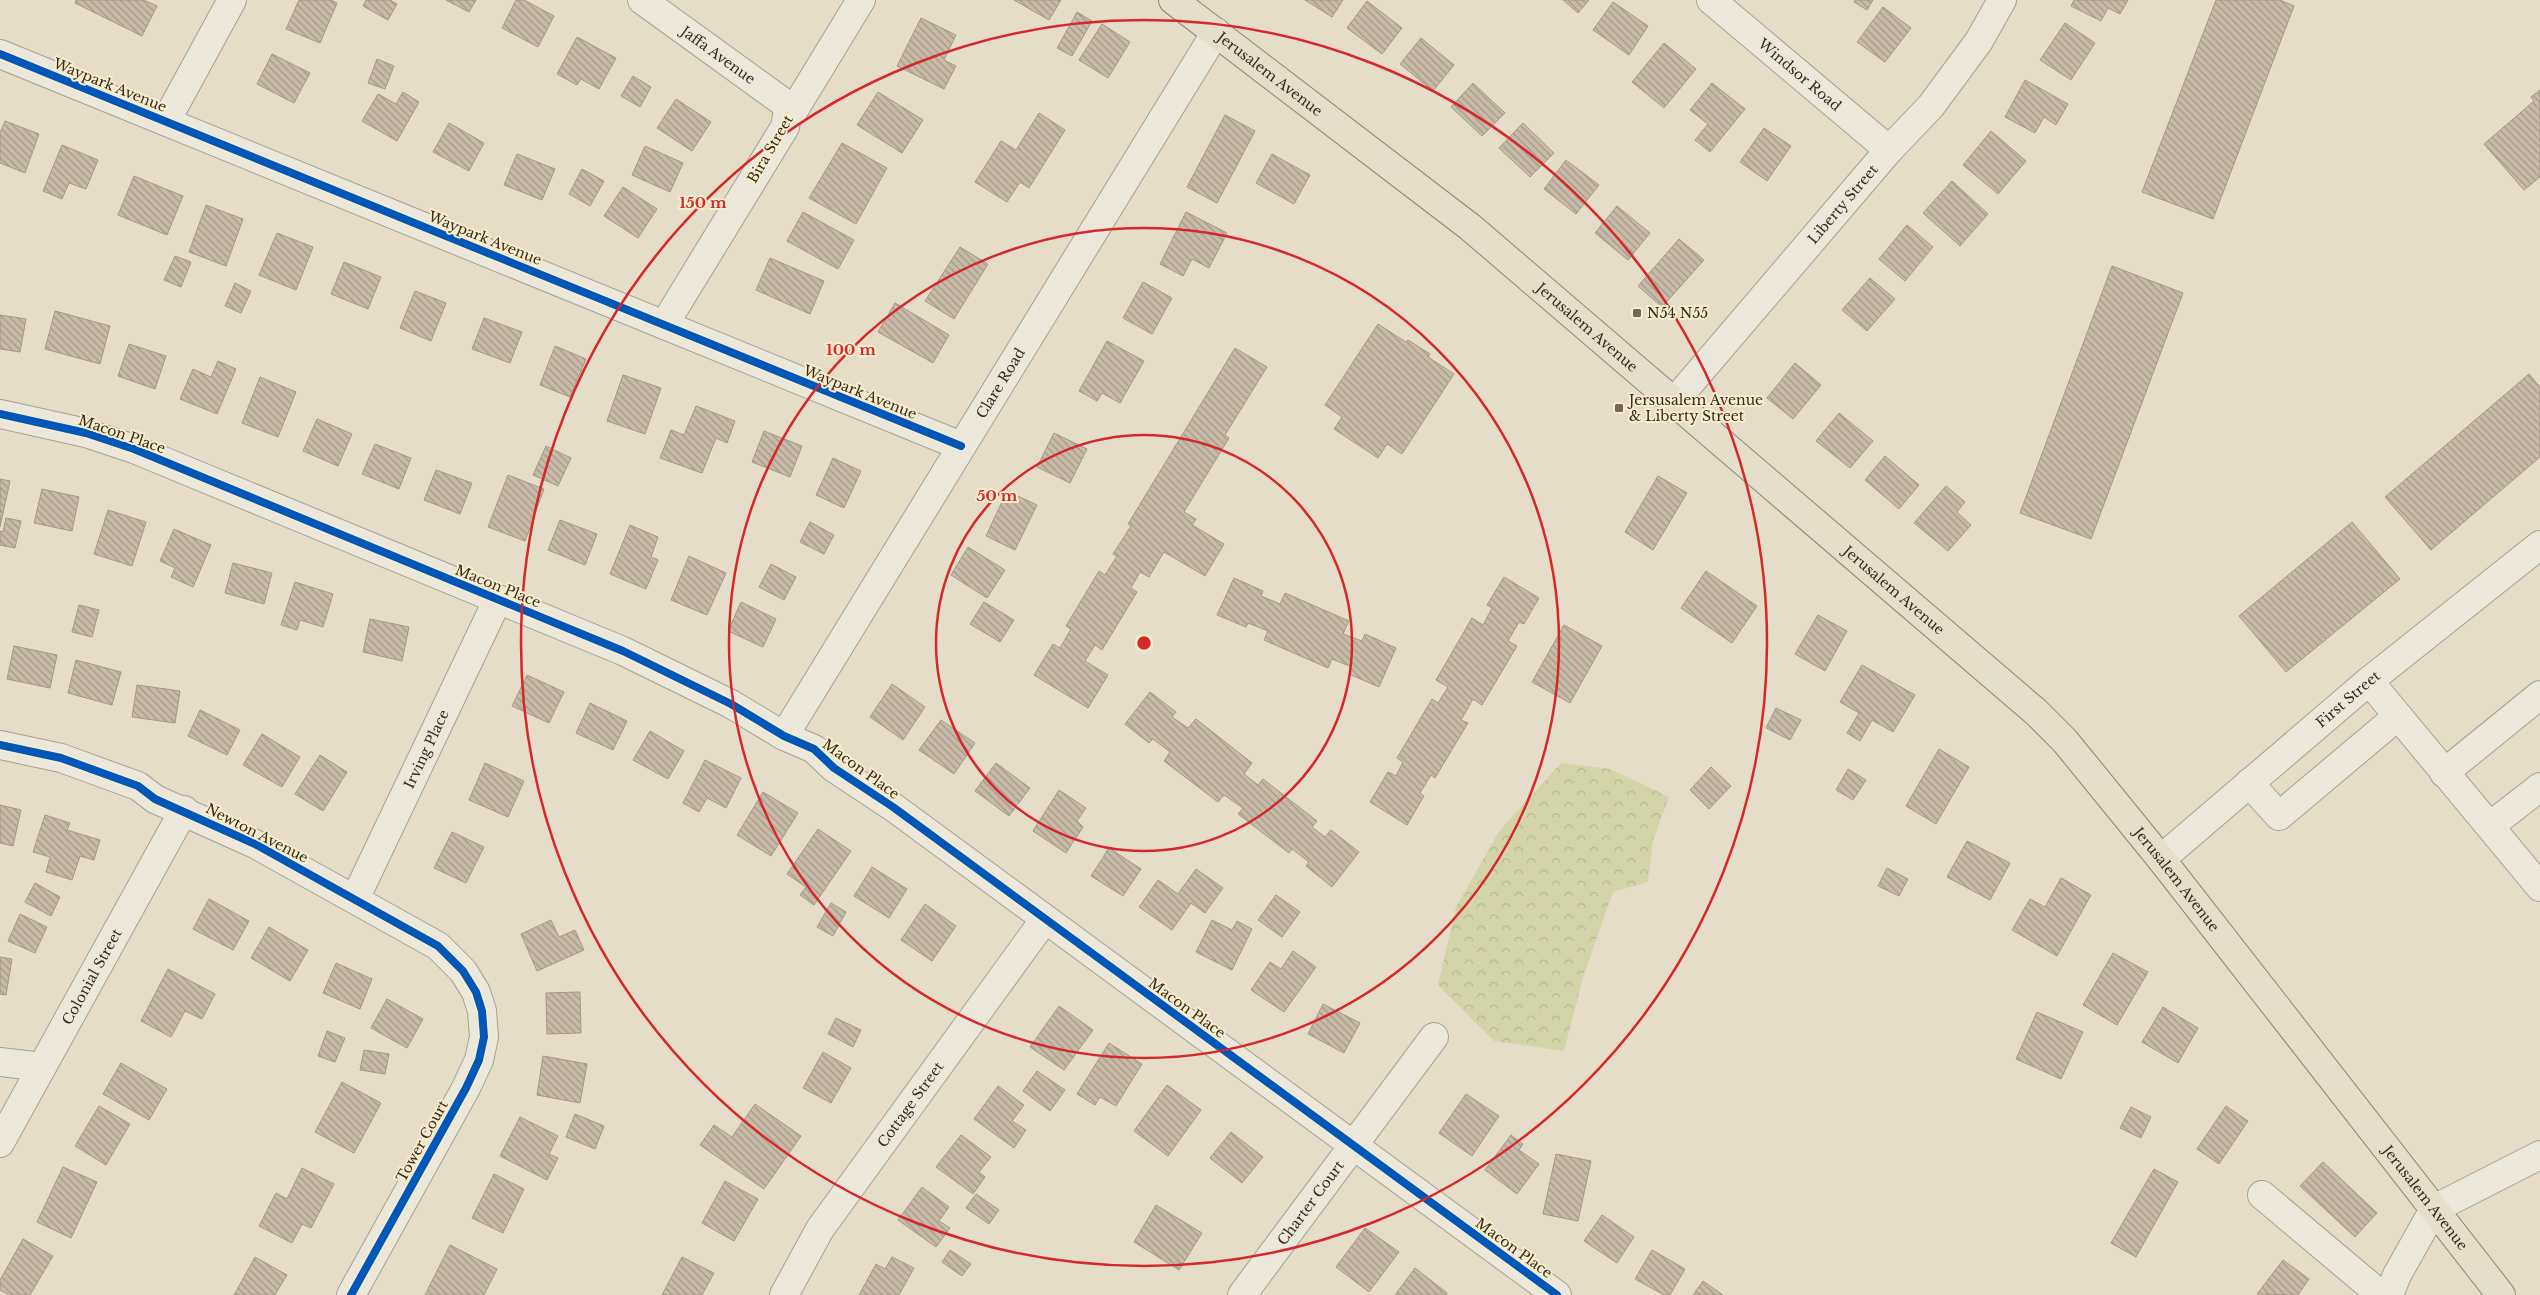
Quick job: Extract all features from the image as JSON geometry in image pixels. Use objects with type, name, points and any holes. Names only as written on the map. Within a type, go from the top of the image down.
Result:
[{"type":"main road","name":"Jerusalem Avenue","points":[[1173,0],[1470,227],[2023,699],[2065,741],[2161,859],[2500,1295]]},
{"type":"street","points":[[166,121],[232,0]]},
{"type":"street","name":"Jaffa Avenue","points":[[642,0],[794,110]]},
{"type":"street","name":"Bira Street","points":[[664,325],[786,127],[787,116],[794,110],[861,0]]},
{"type":"street","name":"Windsor Road","points":[[1711,0],[1889,150]]},
{"type":"street","name":"Liberty Street","points":[[1674,402],[1889,150],[1931,106],[1979,41],[2002,0]]},
{"type":"street","name":"Clare Road","points":[[784,736],[1216,32]]},
{"type":"street","name":"Waypark Avenue","points":[[0,54],[961,446]]},
{"type":"street","name":"Macon Place","points":[[0,414],[86,433],[134,449],[624,651],[731,704],[784,736],[814,749],[834,768],[893,807],[1557,1295]]},
{"type":"street","name":"First Street","points":[[2161,859],[2369,682],[2540,545]]},
{"type":"street","name":"Irving Place","points":[[355,899],[498,599]]},
{"type":"street","points":[[2369,682],[2540,887]]},
{"type":"street","points":[[2444,773],[2540,695]]},
{"type":"street","points":[[2250,783],[2279,816],[2398,716]]},
{"type":"street","name":"Newton Avenue","points":[[0,745],[61,758],[138,786],[155,799],[184,810],[255,844],[438,946],[463,971],[476,992]]},
{"type":"street","points":[[2490,826],[2540,787]]},
{"type":"street","name":"Colonial Street","points":[[0,1143],[184,810]]},
{"type":"street","name":"Cottage Street","points":[[784,1295],[820,1229],[1045,920]]},
{"type":"street","name":"Tower Court","points":[[351,1295],[466,1088],[479,1060],[484,1036],[482,1011],[476,992]]},
{"type":"street","name":"Charter Court","points":[[1242,1295],[1434,1037]]},
{"type":"street","points":[[0,1062],[42,1067]]},
{"type":"street","points":[[2389,1295],[2397,1275],[2434,1209],[2540,1155]]},
{"type":"street","points":[[2262,1195],[2381,1295]]},
{"type":"green space","points":[[1561,763],[1610,769],[1669,797],[1653,840],[1648,882],[1613,892],[1584,974],[1564,1051],[1494,1041],[1438,985],[1456,907],[1500,830]]},
{"type":"building","points":[[76,0],[144,0],[157,6],[142,36],[75,3]]},
{"type":"building","points":[[299,0],[331,0],[337,3],[320,43],[286,29]]},
{"type":"building","points":[[366,0],[390,0],[397,4],[388,20],[363,6]]},
{"type":"building","points":[[446,0],[476,0],[469,12]]},
{"type":"building","points":[[516,0],[524,0],[554,16],[538,47],[502,28]]},
{"type":"building","points":[[1014,0],[1061,0],[1049,20]]},
{"type":"building","points":[[1305,0],[1343,0],[1332,17]]},
{"type":"building","points":[[1563,0],[1589,0],[1578,13]]},
{"type":"building","points":[[1855,0],[1873,0],[1867,10],[1854,2]]},
{"type":"building","points":[[2074,0],[2128,0],[2120,14],[2108,8],[2101,21],[2071,6]]},
{"type":"building","points":[[2216,0],[2280,0],[2294,6],[2213,219],[2142,192]]},
{"type":"building","points":[[1367,1],[1402,28],[1382,54],[1347,28]]},
{"type":"building","points":[[1613,2],[1648,26],[1629,55],[1593,30]]},
{"type":"building","points":[[1883,7],[1911,28],[1885,62],[1857,42]]},
{"type":"building","points":[[1077,12],[1092,21],[1072,56],[1057,48]]},
{"type":"building","points":[[921,18],[956,35],[944,60],[956,66],[944,89],[897,66]]},
{"type":"building","points":[[2065,23],[2095,43],[2071,80],[2040,60]]},
{"type":"building","points":[[1102,24],[1130,42],[1108,78],[1079,60]]},
{"type":"building","points":[[577,37],[616,58],[599,89],[581,79],[577,85],[557,74]]},
{"type":"building","points":[[1421,38],[1454,65],[1433,91],[1400,64]]},
{"type":"building","points":[[1664,43],[1696,69],[1664,108],[1632,82]]},
{"type":"building","points":[[272,54],[310,73],[294,103],[257,84]]},
{"type":"building","points":[[377,59],[394,66],[385,89],[368,83]]},
{"type":"building","points":[[633,76],[651,87],[640,107],[621,96]]},
{"type":"building","points":[[2025,80],[2068,104],[2056,125],[2044,117],[2035,133],[2005,117]]},
{"type":"building","points":[[1473,83],[1505,113],[1482,136],[1451,107]]},
{"type":"building","points":[[1712,83],[1745,109],[1710,152],[1695,140],[1708,124],[1690,110]]},
{"type":"building","points":[[2540,90],[2540,177],[2524,190],[2484,144],[2534,101],[2531,97]]},
{"type":"building","points":[[403,92],[419,102],[397,141],[362,121],[378,94],[396,104]]},
{"type":"building","points":[[878,92],[923,120],[902,153],[857,125]]},
{"type":"building","points":[[676,99],[711,122],[692,151],[657,128]]},
{"type":"building","points":[[1039,113],[1065,130],[1029,188],[1020,182],[1007,202],[975,182],[1001,141],[1016,150]]},
{"type":"building","points":[[1225,115],[1255,131],[1217,203],[1187,187]]},
{"type":"building","points":[[5,121],[39,134],[25,173],[0,163],[0,133]]},
{"type":"building","points":[[449,123],[484,143],[469,171],[433,152]]},
{"type":"building","points":[[1523,123],[1554,153],[1530,177],[1499,148]]},
{"type":"building","points":[[1764,128],[1791,146],[1767,181],[1740,162]]},
{"type":"building","points":[[1991,131],[2026,161],[1998,194],[1963,165]]},
{"type":"building","points":[[842,143],[887,168],[856,224],[809,198]]},
{"type":"building","points":[[62,145],[98,160],[86,189],[69,183],[62,199],[43,191]]},
{"type":"building","points":[[645,146],[683,163],[670,192],[632,175]]},
{"type":"building","points":[[517,154],[555,169],[542,200],[504,185]]},
{"type":"building","points":[[1272,154],[1310,175],[1294,204],[1256,183]]},
{"type":"building","points":[[1566,160],[1599,185],[1576,214],[1544,189]]},
{"type":"building","points":[[582,169],[604,181],[590,206],[569,194]]},
{"type":"building","points":[[134,176],[183,196],[167,235],[118,215]]},
{"type":"building","points":[[1952,181],[1988,214],[1960,246],[1923,213]]},
{"type":"building","points":[[623,187],[657,209],[638,238],[604,216]]},
{"type":"building","points":[[206,205],[243,219],[226,266],[189,252]]},
{"type":"building","points":[[1617,206],[1650,233],[1628,260],[1595,233]]},
{"type":"building","points":[[803,212],[854,240],[838,269],[787,241]]},
{"type":"building","points":[[1186,212],[1227,233],[1209,268],[1192,259],[1183,276],[1160,264]]},
{"type":"building","points":[[1907,225],[1933,247],[1905,281],[1879,259]]},
{"type":"building","points":[[277,233],[313,247],[296,290],[259,275]]},
{"type":"building","points":[[1679,239],[1704,260],[1662,307],[1638,286]]},
{"type":"building","points":[[960,247],[988,264],[954,319],[925,301]]},
{"type":"building","points":[[175,256],[191,262],[181,287],[164,280]]},
{"type":"building","points":[[770,258],[824,281],[810,314],[756,290]]},
{"type":"building","points":[[344,262],[381,277],[368,309],[331,294]]},
{"type":"building","points":[[2112,266],[2183,293],[2091,539],[2020,513]]},
{"type":"building","points":[[1870,278],[1895,299],[1867,331],[1842,310]]},
{"type":"building","points":[[1143,282],[1172,298],[1152,334],[1123,318]]},
{"type":"building","points":[[235,283],[251,291],[241,313],[225,306]]},
{"type":"building","points":[[415,291],[446,303],[431,341],[400,328]]},
{"type":"building","points":[[895,303],[949,335],[933,363],[878,332]]},
{"type":"building","points":[[55,311],[110,326],[100,364],[45,349]]},
{"type":"building","points":[[0,315],[26,319],[20,352],[0,349]]},
{"type":"building","points":[[484,318],[522,332],[510,363],[472,349]]},
{"type":"building","points":[[1378,324],[1406,342],[1408,340],[1430,354],[1428,357],[1454,374],[1402,454],[1387,444],[1378,458],[1334,429],[1342,417],[1325,405]]},
{"type":"building","points":[[1107,341],[1144,361],[1120,403],[1102,393],[1097,401],[1079,391]]},
{"type":"building","points":[[129,344],[166,356],[155,389],[118,376]]},
{"type":"building","points":[[555,346],[586,359],[570,397],[540,385]]},
{"type":"building","points":[[1235,348],[1267,367],[1225,435],[1229,438],[1184,512],[1196,519],[1192,525],[1224,544],[1205,576],[1164,552],[1149,577],[1140,572],[1131,588],[1137,592],[1102,650],[1095,645],[1085,661],[1108,675],[1088,708],[1034,675],[1053,644],[1060,648],[1071,629],[1066,626],[1099,571],[1105,575],[1117,556],[1113,554],[1131,526],[1128,524]]},
{"type":"building","points":[[218,361],[236,369],[217,414],[180,399],[193,369],[211,377]]},
{"type":"building","points":[[1795,363],[1821,385],[1793,419],[1767,398]]},
{"type":"building","points":[[2529,374],[2540,387],[2540,457],[2431,550],[2385,497]]},
{"type":"building","points":[[623,375],[661,388],[645,434],[607,421]]},
{"type":"building","points":[[260,377],[296,392],[278,437],[242,423]]},
{"type":"building","points":[[696,406],[735,421],[727,443],[716,438],[702,473],[660,458],[671,430],[684,435]]},
{"type":"building","points":[[1839,413],[1873,441],[1850,468],[1816,441]]},
{"type":"building","points":[[317,419],[352,434],[338,466],[303,451]]},
{"type":"building","points":[[764,431],[802,446],[790,477],[752,462]]},
{"type":"building","points":[[1054,433],[1087,449],[1070,483],[1037,467]]},
{"type":"building","points":[[375,444],[411,458],[399,489],[362,474]]},
{"type":"building","points":[[546,446],[571,458],[558,486],[533,475]]},
{"type":"building","points":[[1885,456],[1919,485],[1899,509],[1865,480]]},
{"type":"building","points":[[833,458],[861,471],[844,508],[816,495]]},
{"type":"building","points":[[436,470],[472,483],[460,514],[424,500]]},
{"type":"building","points":[[508,475],[544,489],[525,541],[488,527]]},
{"type":"building","points":[[1658,476],[1687,493],[1653,550],[1625,532]]},
{"type":"building","points":[[0,479],[10,481],[0,527]]},
{"type":"building","points":[[1946,486],[1965,502],[1957,512],[1971,525],[1948,551],[1914,523]]},
{"type":"building","points":[[42,489],[79,497],[72,531],[34,523]]},
{"type":"building","points":[[1007,491],[1037,505],[1015,550],[986,536]]},
{"type":"building","points":[[108,510],[146,522],[132,566],[94,554]]},
{"type":"building","points":[[6,518],[21,521],[15,548],[0,545],[0,531],[3,532]]},
{"type":"building","points":[[560,520],[597,534],[585,565],[548,550]]},
{"type":"building","points":[[810,522],[834,535],[824,554],[800,542]]},
{"type":"building","points":[[2352,522],[2400,579],[2286,672],[2239,616]]},
{"type":"building","points":[[630,525],[658,537],[651,557],[658,560],[646,589],[610,574]]},
{"type":"building","points":[[174,529],[211,545],[193,587],[171,577],[175,568],[160,561]]},
{"type":"building","points":[[968,547],[1005,570],[987,598],[951,575]]},
{"type":"building","points":[[689,556],[726,573],[707,615],[671,600]]},
{"type":"building","points":[[233,563],[272,573],[264,604],[225,593]]},
{"type":"building","points":[[771,564],[796,577],[784,600],[759,587]]},
{"type":"building","points":[[1706,571],[1757,606],[1732,643],[1681,608]]},
{"type":"building","points":[[1504,577],[1539,598],[1524,624],[1519,622],[1508,641],[1517,646],[1482,705],[1473,699],[1461,720],[1468,723],[1435,778],[1431,775],[1420,793],[1424,796],[1407,825],[1370,802],[1388,772],[1396,776],[1403,762],[1397,758],[1432,699],[1438,703],[1448,687],[1436,680],[1472,618],[1483,625],[1492,608],[1487,605]]},
{"type":"building","points":[[1234,578],[1263,591],[1261,596],[1280,604],[1285,593],[1349,621],[1343,634],[1362,641],[1365,634],[1396,648],[1379,687],[1349,674],[1352,667],[1332,659],[1328,668],[1264,640],[1268,631],[1248,623],[1246,627],[1217,615]]},
{"type":"building","points":[[295,582],[333,594],[323,627],[300,620],[297,630],[281,625]]},
{"type":"building","points":[[741,602],[776,619],[763,647],[728,631]]},
{"type":"building","points":[[984,602],[1014,620],[1000,642],[970,624]]},
{"type":"building","points":[[79,605],[99,610],[92,637],[72,632]]},
{"type":"building","points":[[1818,615],[1847,631],[1825,671],[1795,654]]},
{"type":"building","points":[[370,619],[409,627],[402,661],[363,652]]},
{"type":"building","points":[[1564,625],[1602,646],[1570,703],[1532,682]]},
{"type":"building","points":[[14,646],[57,655],[50,688],[7,679]]},
{"type":"building","points":[[76,660],[121,672],[112,705],[68,693]]},
{"type":"building","points":[[1862,665],[1915,695],[1893,732],[1872,720],[1860,741],[1847,733],[1859,713],[1840,702]]},
{"type":"building","points":[[527,675],[564,692],[549,723],[512,706]]},
{"type":"building","points":[[892,684],[925,707],[903,740],[870,717]]},
{"type":"building","points":[[137,685],[180,691],[175,723],[132,717]]},
{"type":"building","points":[[1150,692],[1176,712],[1172,717],[1188,728],[1196,719],[1252,763],[1244,774],[1258,785],[1263,779],[1317,821],[1312,827],[1325,837],[1331,830],[1359,852],[1332,887],[1306,866],[1309,862],[1292,849],[1289,853],[1238,814],[1243,808],[1224,795],[1218,802],[1164,761],[1170,752],[1153,739],[1149,743],[1125,724]]},
{"type":"building","points":[[590,703],[627,721],[613,750],[576,733]]},
{"type":"building","points":[[1776,708],[1801,720],[1790,740],[1766,728]]},
{"type":"building","points":[[200,710],[240,730],[227,755],[188,736]]},
{"type":"building","points":[[941,720],[975,743],[954,774],[919,750]]},
{"type":"building","points":[[650,731],[684,751],[668,779],[633,760]]},
{"type":"building","points":[[262,734],[300,757],[282,787],[243,765]]},
{"type":"building","points":[[1939,749],[1969,767],[1936,824],[1906,806]]},
{"type":"building","points":[[320,755],[347,772],[323,811],[295,794]]},
{"type":"building","points":[[705,760],[741,778],[726,808],[707,798],[699,812],[683,803]]},
{"type":"building","points":[[485,763],[524,781],[508,817],[469,800]]},
{"type":"building","points":[[996,763],[1030,788],[1009,816],[975,791]]},
{"type":"building","points":[[1711,767],[1731,786],[1709,809],[1690,790]]},
{"type":"building","points":[[1848,769],[1866,780],[1853,800],[1836,790]]},
{"type":"building","points":[[1059,790],[1086,808],[1077,821],[1083,827],[1066,853],[1033,831]]},
{"type":"building","points":[[763,792],[798,813],[771,856],[737,835]]},
{"type":"building","points":[[0,805],[21,810],[13,846],[0,843]]},
{"type":"building","points":[[45,815],[70,823],[67,830],[100,840],[94,860],[80,856],[72,880],[46,872],[50,857],[33,852]]},
{"type":"building","points":[[818,829],[851,851],[814,905],[800,895],[806,887],[787,874]]},
{"type":"building","points":[[452,832],[484,847],[466,883],[434,868]]},
{"type":"building","points":[[1967,841],[2010,863],[1990,900],[1947,877]]},
{"type":"building","points":[[1109,848],[1141,869],[1123,896],[1091,876]]},
{"type":"building","points":[[872,867],[907,889],[889,918],[854,896]]},
{"type":"building","points":[[1887,868],[1908,879],[1899,896],[1878,886]]},
{"type":"building","points":[[1196,869],[1223,888],[1205,913],[1191,903],[1172,930],[1139,907],[1158,880],[1178,894]]},
{"type":"building","points":[[2061,878],[2091,895],[2057,956],[2012,930],[2030,899],[2045,907]]},
{"type":"building","points":[[35,883],[60,897],[51,916],[25,902]]},
{"type":"building","points":[[1276,895],[1300,912],[1282,937],[1258,920]]},
{"type":"building","points":[[209,899],[249,921],[233,950],[193,929]]},
{"type":"building","points":[[831,903],[846,912],[833,936],[817,927]]},
{"type":"building","points":[[925,904],[956,926],[932,961],[901,940]]},
{"type":"building","points":[[20,914],[47,927],[35,953],[8,941]]},
{"type":"building","points":[[551,920],[559,937],[575,930],[584,950],[537,971],[521,934]]},
{"type":"building","points":[[1212,920],[1232,930],[1237,921],[1252,929],[1232,970],[1196,952]]},
{"type":"building","points":[[269,927],[308,950],[290,981],[251,958]]},
{"type":"building","points":[[1293,951],[1316,967],[1284,1012],[1251,990],[1270,962],[1281,969]]},
{"type":"building","points":[[2113,953],[2148,972],[2117,1025],[2083,1005]]},
{"type":"building","points":[[0,957],[12,959],[6,995],[0,994]]},
{"type":"building","points":[[336,963],[372,979],[360,1009],[323,993]]},
{"type":"building","points":[[168,969],[215,994],[202,1019],[185,1011],[171,1037],[141,1021]]},
{"type":"building","points":[[580,992],[581,1033],[547,1034],[546,993]]},
{"type":"building","points":[[387,999],[423,1019],[407,1048],[371,1028]]},
{"type":"building","points":[[1323,1004],[1360,1023],[1344,1053],[1308,1034]]},
{"type":"building","points":[[1059,1006],[1093,1030],[1064,1070],[1030,1047]]},
{"type":"building","points":[[2163,1007],[2198,1028],[2178,1063],[2142,1042]]},
{"type":"building","points":[[2037,1012],[2083,1032],[2061,1079],[2016,1059]]},
{"type":"building","points":[[836,1018],[861,1030],[853,1047],[828,1034]]},
{"type":"building","points":[[327,1031],[345,1038],[335,1062],[318,1056]]},
{"type":"building","points":[[1109,1043],[1142,1064],[1116,1106],[1100,1097],[1095,1105],[1077,1094]]},
{"type":"building","points":[[364,1050],[389,1054],[385,1074],[360,1070]]},
{"type":"building","points":[[823,1052],[851,1068],[831,1103],[803,1088]]},
{"type":"building","points":[[543,1056],[587,1064],[580,1103],[537,1095]]},
{"type":"building","points":[[121,1063],[167,1089],[149,1120],[103,1094]]},
{"type":"building","points":[[1037,1071],[1065,1090],[1050,1111],[1023,1091]]},
{"type":"building","points":[[342,1082],[381,1103],[354,1153],[315,1132]]},
{"type":"building","points":[[1167,1085],[1201,1110],[1168,1156],[1134,1131]]},
{"type":"building","points":[[998,1086],[1024,1105],[1012,1121],[1026,1130],[1014,1148],[974,1119]]},
{"type":"building","points":[[1466,1094],[1499,1116],[1472,1156],[1439,1133]]},
{"type":"building","points":[[755,1104],[801,1136],[764,1189],[700,1145],[714,1125],[732,1137]]},
{"type":"building","points":[[99,1106],[130,1124],[106,1165],[75,1146]]},
{"type":"building","points":[[2226,1106],[2248,1121],[2219,1164],[2197,1149]]},
{"type":"building","points":[[2131,1107],[2151,1117],[2141,1138],[2120,1128]]},
{"type":"building","points":[[575,1114],[604,1126],[595,1149],[566,1137]]},
{"type":"building","points":[[520,1117],[558,1136],[549,1154],[558,1158],[547,1180],[500,1156]]},
{"type":"building","points":[[1231,1132],[1263,1157],[1242,1183],[1210,1158]]},
{"type":"building","points":[[961,1135],[991,1157],[979,1172],[985,1177],[973,1194],[936,1167]]},
{"type":"building","points":[[1511,1135],[1523,1144],[1519,1150],[1539,1164],[1517,1194],[1485,1170]]},
{"type":"building","points":[[1556,1154],[1591,1161],[1578,1221],[1543,1214]]},
{"type":"building","points":[[2323,1162],[2377,1213],[2355,1237],[2300,1186]]},
{"type":"building","points":[[63,1167],[97,1182],[71,1238],[37,1222]]},
{"type":"building","points":[[302,1168],[334,1184],[311,1228],[302,1224],[292,1243],[259,1226],[276,1193],[287,1199]]},
{"type":"building","points":[[2154,1169],[2178,1182],[2136,1257],[2111,1243]]},
{"type":"building","points":[[494,1174],[524,1189],[503,1233],[472,1218]]},
{"type":"building","points":[[725,1181],[758,1199],[734,1241],[702,1223]]},
{"type":"building","points":[[922,1187],[949,1207],[939,1221],[950,1228],[936,1247],[898,1220]]},
{"type":"building","points":[[976,1194],[999,1210],[989,1224],[966,1208]]},
{"type":"building","points":[[1156,1205],[1202,1233],[1179,1270],[1134,1242]]},
{"type":"building","points":[[1602,1215],[1634,1237],[1617,1263],[1584,1241]]},
{"type":"building","points":[[1365,1228],[1399,1252],[1369,1292],[1336,1267]]},
{"type":"building","points":[[23,1239],[53,1256],[30,1295],[9,1295],[0,1290],[0,1280]]},
{"type":"building","points":[[450,1245],[497,1269],[484,1295],[425,1295]]},
{"type":"building","points":[[950,1250],[971,1264],[962,1276],[942,1262]]},
{"type":"building","points":[[1652,1250],[1685,1269],[1670,1295],[1664,1295],[1635,1279]]},
{"type":"building","points":[[255,1257],[287,1275],[275,1295],[234,1295]]},
{"type":"building","points":[[682,1257],[714,1273],[702,1295],[662,1295]]},
{"type":"building","points":[[892,1257],[914,1268],[899,1295],[859,1295],[876,1264],[885,1269]]},
{"type":"building","points":[[2283,1260],[2309,1279],[2298,1295],[2257,1294]]},
{"type":"building","points":[[1415,1268],[1447,1293],[1446,1295],[1395,1295]]},
{"type":"building","points":[[1703,1281],[1723,1295],[1693,1295]]},
{"type":"cycle path","points":[[0,54],[961,446]]},
{"type":"cycle path","points":[[0,414],[86,433],[134,449],[623,651],[731,704],[784,736],[814,749],[834,768],[893,807],[1557,1295]]},
{"type":"cycle path","points":[[0,745],[61,758],[138,786],[155,799],[255,844],[438,946],[463,971],[476,992],[482,1011],[484,1037],[479,1060],[466,1088],[351,1295]]},
{"type":"place","name":"N54 N55","points":[[1637,313]]},
{"type":"place","name":"Jersusalem Avenue & Liberty Street","points":[[1619,408]]}]
